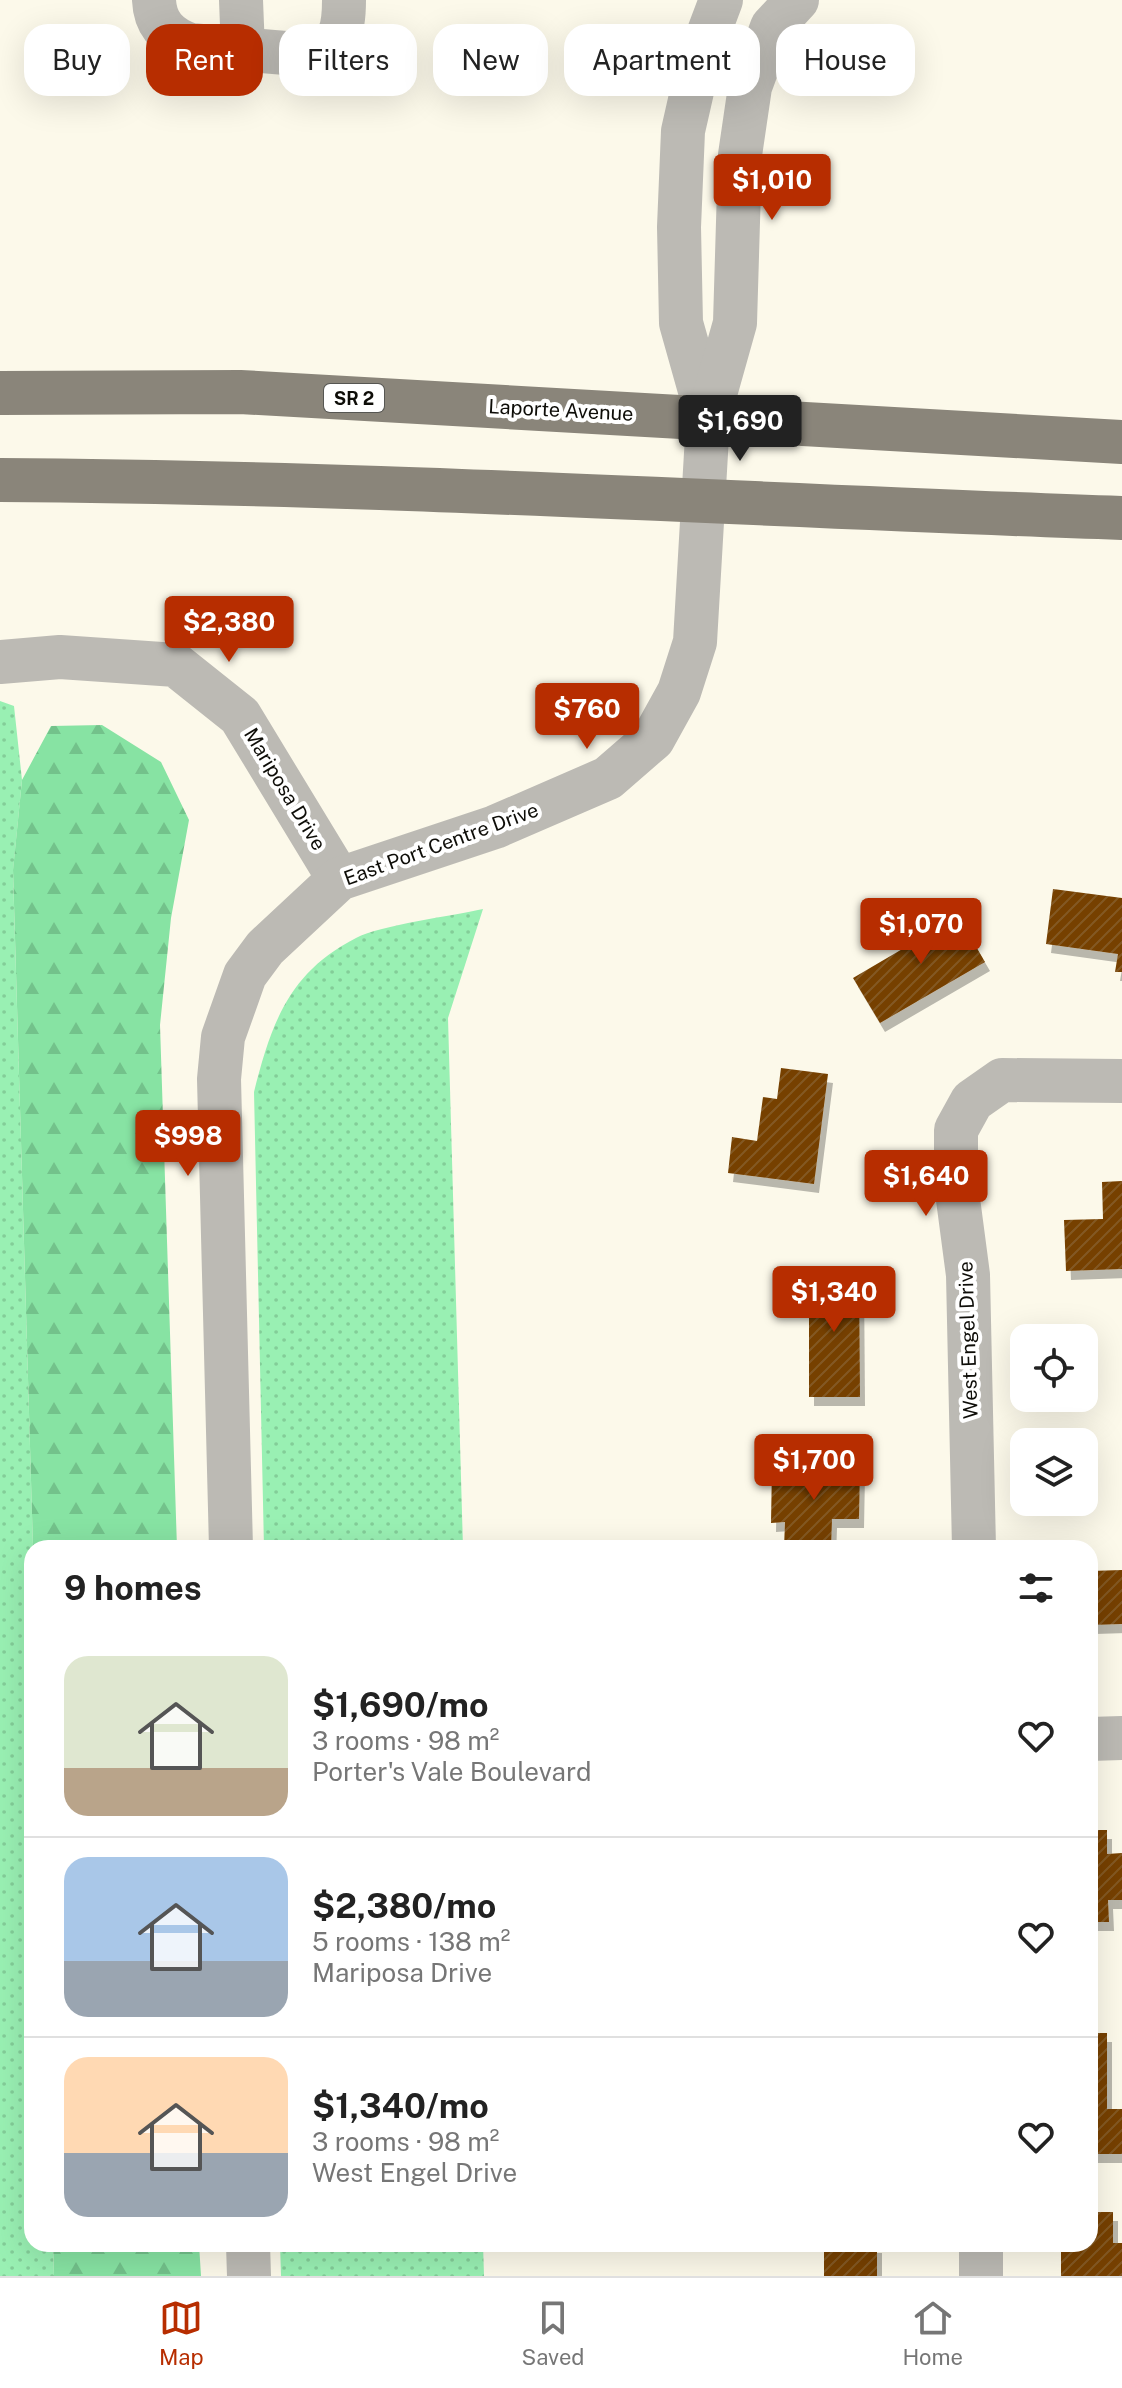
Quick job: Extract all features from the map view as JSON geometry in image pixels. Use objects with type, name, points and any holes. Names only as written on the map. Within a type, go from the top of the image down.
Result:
[{"type":"main road","name":"Laporte Avenue","points":[[0,393],[240,392],[1122,442]]},
{"type":"main road","points":[[0,480],[263,483],[705,504],[1122,518]]},
{"type":"street","points":[[154,0],[161,24]]},
{"type":"street","points":[[241,0],[242,24]]},
{"type":"street","points":[[263,51],[324,53],[341,35],[344,0]]},
{"type":"street","points":[[708,419],[681,323],[679,227],[683,131],[700,56],[721,0]]},
{"type":"street","points":[[708,419],[735,323],[740,155],[750,87],[772,27],[797,0]]},
{"type":"street","name":"East Port Centre Drive","points":[[231,1540],[219,1079],[223,1037],[245,975],[265,948],[339,879],[495,827],[562,800],[608,778],[653,739],[679,692],[695,642],[708,419]]},
{"type":"street","name":"Mariposa Drive","points":[[0,662],[60,657],[176,665],[240,716],[339,879]]},
{"type":"street","name":"West Engel Drive","points":[[974,1540],[968,1275],[956,1184],[956,1130],[972,1101],[1002,1080],[1122,1081]]},
{"type":"street","points":[[1098,1739],[1122,1738]]},
{"type":"street","points":[[248,2252],[249,2276]]},
{"type":"street","points":[[981,2252],[981,2276]]},
{"type":"green space","points":[[0,701],[14,706],[22,780],[13,871],[33,1540],[24,1540],[24,2252],[53,2252],[54,2276],[0,2276]]},
{"type":"green space","points":[[102,725],[161,762],[189,820],[171,918],[160,1025],[177,1540],[33,1540],[13,870],[22,780],[51,726]]},
{"type":"green space","points":[[483,909],[448,1018],[463,1540],[264,1540],[254,1092],[276,1022],[286,1002],[314,967],[367,933]]},
{"type":"green space","points":[[53,2252],[200,2252],[201,2276],[54,2276]]},
{"type":"green space","points":[[280,2252],[483,2252],[484,2276],[281,2276]]},
{"type":"building","points":[[1053,889],[1122,898],[1122,972],[1115,972],[1118,954],[1046,944]]},
{"type":"building","points":[[950,902],[985,962],[880,1023],[853,978],[933,931],[924,917]]},
{"type":"building","points":[[781,1068],[828,1074],[814,1184],[728,1173],[732,1137],[757,1141],[763,1097],[777,1099]]},
{"type":"building","points":[[1122,1181],[1122,1269],[1066,1271],[1064,1220],[1103,1219],[1102,1182]]},
{"type":"building","points":[[859,1270],[860,1397],[809,1397],[809,1271]]},
{"type":"building","points":[[772,1466],[860,1466],[859,1519],[832,1519],[831,1540],[784,1540],[785,1522],[771,1523]]},
{"type":"building","points":[[1122,1570],[1122,1624],[1098,1625],[1098,1571]]},
{"type":"building","points":[[1098,1830],[1107,1830],[1107,1854],[1122,1853],[1122,1900],[1108,1900],[1109,1922],[1098,1922]]},
{"type":"building","points":[[1098,2033],[1107,2033],[1107,2109],[1122,2109],[1122,2154],[1098,2154]]},
{"type":"building","points":[[1098,2212],[1113,2212],[1113,2243],[1122,2243],[1122,2276],[1061,2276],[1061,2252],[1098,2252]]},
{"type":"building","points":[[824,2252],[877,2252],[877,2276],[824,2276]]}]
